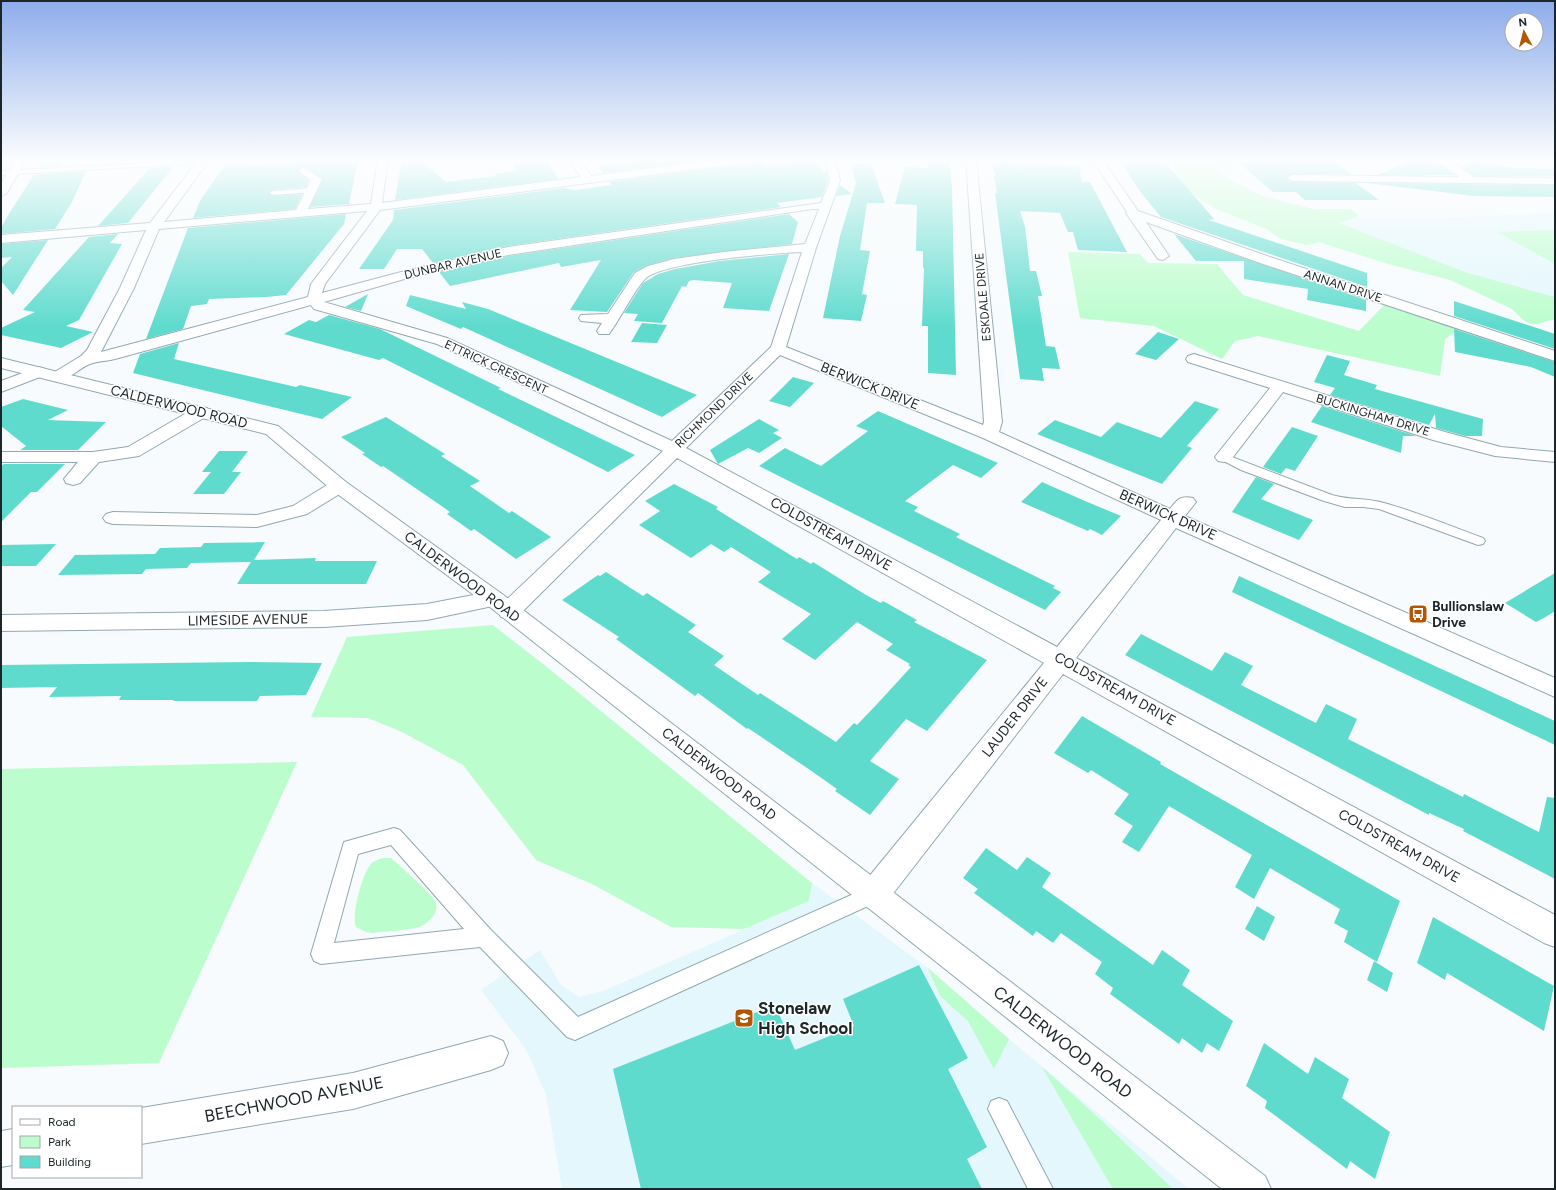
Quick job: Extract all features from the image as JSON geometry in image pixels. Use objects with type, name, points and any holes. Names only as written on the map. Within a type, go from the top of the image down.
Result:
[{"type":"street","points":[[1,387],[49,374],[87,359],[94,352],[127,288],[154,226],[163,215]]},
{"type":"street","points":[[1,239],[294,215]]},
{"type":"street","points":[[315,300],[314,292],[318,284],[370,215]]},
{"type":"street","name":"DUNBAR AVENUE","points":[[87,359],[109,356],[405,275],[508,250],[752,215]]},
{"type":"street","name":"RICHMOND DRIVE","points":[[501,605],[674,449],[778,349],[810,248],[823,215]]},
{"type":"street","name":"ESKDALE DRIVE","points":[[976,215],[993,422],[989,434]]},
{"type":"street","points":[[1133,215],[1163,256]]},
{"type":"street","name":"ANNAN DRIVE","points":[[1136,215],[1265,260],[1555,356]]},
{"type":"street","points":[[586,318],[608,325],[640,276],[647,270],[660,266],[736,254],[810,248]]},
{"type":"street","name":"ETTRICK CRESCENT","points":[[315,300],[319,306],[442,341],[674,449]]},
{"type":"street","name":"BERWICK DRIVE","points":[[778,349],[1180,510],[1555,688]]},
{"type":"street","name":"BUCKINGHAM DRIVE","points":[[1195,358],[1439,436],[1501,452],[1555,457]]},
{"type":"street","name":"CALDERWOOD ROAD","points":[[1,363],[272,430],[339,486],[501,605],[1252,1189]]},
{"type":"street","points":[[1224,457],[1280,386]]},
{"type":"street","points":[[1,457],[93,457],[133,452],[201,412]]},
{"type":"street","name":"COLDSTREAM DRIVE","points":[[674,449],[1060,659],[1555,932]]},
{"type":"street","points":[[73,479],[93,457]]},
{"type":"street","points":[[113,518],[257,521],[300,510],[339,486]]},
{"type":"street","name":"LAUDER DRIVE","points":[[874,894],[1180,510]]},
{"type":"street","name":"LIMESIDE AVENUE","points":[[1,623],[324,619],[501,605]]},
{"type":"street","name":"BEECHWOOD AVENUE","points":[[142,1126],[353,1091],[491,1053]]},
{"type":"street","points":[[1,1149],[12,1147]]},
{"type":"lane","points":[[1224,457],[1245,467],[1328,498],[1345,503],[1363,503],[1381,506],[1478,541]]},
{"type":"lane","points":[[484,937],[321,954],[350,848],[394,836],[484,937],[575,1029],[874,894]]},
{"type":"lane","points":[[999,1109],[1040,1189]]},
{"type":"shaded area","points":[[1555,215],[1555,297],[1465,272],[1338,223],[1352,218]]},
{"type":"shaded area","name":"Stonelaw High School","points":[[812,883],[928,968],[1009,1039],[1189,1189],[562,1189],[546,1095],[527,1051],[481,990],[540,950],[561,985],[579,997],[603,991],[809,901]]},
{"type":"green space","points":[[1230,215],[1357,215],[1359,216],[1339,223],[1465,272],[1555,297],[1555,320],[1538,324],[1530,323],[1510,308],[1450,280],[1388,264],[1319,242],[1306,245],[1281,239],[1266,229]]},
{"type":"green space","points":[[1555,230],[1555,264],[1497,232]]},
{"type":"green space","points":[[1068,252],[1140,254],[1148,263],[1217,264],[1243,295],[1359,331],[1385,304],[1460,329],[1445,339],[1440,376],[1258,336],[1235,341],[1222,359],[1154,326],[1080,318]]},
{"type":"green space","points":[[493,625],[547,667],[812,883],[809,901],[744,929],[671,927],[592,884],[536,860],[463,765],[402,732],[368,718],[311,717],[347,637]]},
{"type":"green space","points":[[297,762],[159,1063],[1,1068],[1,769]]},
{"type":"green space","points":[[382,858],[391,858],[422,886],[435,901],[435,913],[426,923],[419,927],[373,933],[366,932],[356,927],[356,904],[364,876],[374,861]]},
{"type":"green space","points":[[928,968],[1009,1039],[994,1069],[968,1021],[940,996]]},
{"type":"green space","points":[[1042,1067],[1102,1121],[1173,1189],[1113,1189]]},
{"type":"building","points":[[9,215],[64,215],[55,229],[1,234],[1,228]]},
{"type":"building","points":[[108,215],[135,215],[128,223],[98,226]]},
{"type":"building","points":[[194,215],[232,215],[193,218]]},
{"type":"building","points":[[346,215],[344,224],[286,295],[209,299],[207,304],[191,306],[183,329],[146,339],[188,228]]},
{"type":"building","points":[[394,215],[728,215],[508,246],[433,263],[422,249],[397,249],[384,269],[359,269],[393,220]]},
{"type":"building","points":[[785,215],[790,215],[798,222],[792,244],[674,258],[648,265],[634,272],[607,312],[570,310],[601,260],[561,267],[559,263],[450,286],[439,272],[508,256]]},
{"type":"building","points":[[846,215],[865,215],[860,250],[870,251],[862,294],[867,295],[861,321],[823,318],[840,236]]},
{"type":"building","points":[[917,215],[953,215],[956,375],[928,373],[928,326],[922,326],[924,268],[923,251],[916,251]]},
{"type":"building","points":[[998,215],[1021,215],[1025,227],[1030,271],[1036,271],[1042,296],[1038,296],[1046,346],[1055,347],[1060,369],[1042,368],[1044,381],[1020,379]]},
{"type":"building","points":[[1061,215],[1107,215],[1127,252],[1078,250],[1073,232],[1068,232]]},
{"type":"building","points":[[1159,215],[1210,215],[1214,219],[1209,220],[1367,273],[1367,287],[1161,217]]},
{"type":"building","points":[[118,234],[110,243],[122,244],[79,320],[66,326],[93,332],[61,348],[1,335],[1,328],[35,312],[23,310],[89,237]]},
{"type":"building","points":[[1174,234],[1366,300],[1366,311],[1307,300],[1308,289],[1244,279],[1244,261],[1196,261]]},
{"type":"building","points":[[48,240],[13,295],[1,281],[1,268],[12,257],[1,258],[1,244]]},
{"type":"building","points":[[789,254],[769,311],[723,308],[732,283],[693,280],[689,281],[686,287],[682,286],[662,323],[634,321],[638,314],[624,313],[643,283],[658,274],[675,269],[720,261]]},
{"type":"building","points":[[368,294],[361,311],[345,307]]},
{"type":"building","points":[[410,295],[466,309],[462,302],[488,309],[697,395],[662,417],[463,327],[461,329],[406,306]]},
{"type":"building","points":[[1454,301],[1555,334],[1555,349],[1454,316]]},
{"type":"building","points":[[329,315],[380,329],[501,388],[498,389],[635,455],[608,472],[383,358],[379,360],[284,334],[309,320],[316,322]]},
{"type":"building","points":[[642,323],[667,325],[657,343],[631,342]]},
{"type":"building","points":[[1454,329],[1555,362],[1555,377],[1531,367],[1455,352]]},
{"type":"building","points":[[1158,332],[1179,339],[1156,360],[1135,354]]},
{"type":"building","points":[[179,343],[174,359],[296,387],[300,385],[352,397],[322,419],[133,373],[140,354]]},
{"type":"building","points":[[1327,355],[1350,361],[1344,375],[1377,385],[1375,389],[1483,419],[1482,436],[1465,436],[1436,428],[1435,414],[1429,425],[1330,395],[1335,388],[1314,382]]},
{"type":"building","points":[[793,377],[814,383],[790,407],[769,401]]},
{"type":"building","points":[[23,399],[68,410],[48,420],[106,422],[78,450],[20,450],[26,446],[1,426],[1,407]]},
{"type":"building","points":[[1195,401],[1219,409],[1187,446],[1192,448],[1162,484],[1037,434],[1055,420],[1101,437],[1117,422],[1161,438]]},
{"type":"building","points":[[1322,406],[1416,436],[1403,436],[1401,453],[1311,422]]},
{"type":"building","points":[[878,411],[998,463],[981,478],[953,465],[905,501],[918,507],[914,511],[960,534],[956,537],[1055,586],[1053,588],[1061,592],[1045,610],[759,466],[785,448],[821,466],[868,431],[856,426]]},
{"type":"building","points":[[386,417],[445,454],[441,456],[480,481],[470,486],[509,513],[512,511],[551,537],[516,559],[474,529],[471,531],[447,514],[450,512],[383,466],[381,467],[362,454],[365,453],[341,437]]},
{"type":"building","points":[[759,419],[779,430],[773,433],[782,438],[759,453],[748,448],[718,464],[710,450]]},
{"type":"building","points":[[1292,427],[1318,436],[1295,471],[1286,468],[1281,474],[1263,467]]},
{"type":"building","points":[[219,451],[248,451],[232,472],[241,472],[224,494],[193,494],[211,472],[202,472]]},
{"type":"building","points":[[4,464],[65,464],[37,492],[31,492],[1,522],[1,466]]},
{"type":"building","points":[[1256,477],[1274,484],[1261,499],[1313,520],[1299,540],[1232,512]]},
{"type":"building","points":[[1042,482],[1121,516],[1102,535],[1090,529],[1088,531],[1021,502]]},
{"type":"building","points":[[674,484],[718,507],[716,509],[797,559],[799,557],[811,564],[813,562],[866,595],[881,603],[883,601],[917,620],[914,622],[987,660],[927,731],[906,719],[870,761],[899,779],[870,815],[835,791],[837,789],[748,728],[747,729],[698,693],[695,696],[616,639],[619,637],[562,600],[598,575],[600,576],[606,572],[643,596],[647,593],[696,625],[688,632],[724,656],[714,665],[758,695],[760,693],[836,742],[854,723],[857,725],[911,667],[908,665],[910,664],[886,650],[893,644],[857,622],[815,660],[782,639],[811,614],[758,582],[771,572],[731,547],[724,552],[711,544],[691,558],[639,525],[660,511],[645,501]]},
{"type":"building","points":[[265,542],[254,560],[316,558],[315,561],[377,561],[366,584],[237,584],[251,562],[191,563],[187,568],[146,569],[142,574],[58,575],[75,555],[155,554],[160,548],[201,547],[204,543]]},
{"type":"building","points":[[56,544],[36,566],[1,566],[1,545]]},
{"type":"building","points":[[1555,573],[1555,611],[1544,618],[1536,622],[1505,603]]},
{"type":"building","points":[[1239,576],[1555,721],[1555,745],[1232,592]]},
{"type":"building","points":[[1141,634],[1212,671],[1225,652],[1253,666],[1241,685],[1316,723],[1326,704],[1357,719],[1348,739],[1463,797],[1464,794],[1539,832],[1547,797],[1555,798],[1555,879],[1463,831],[1464,829],[1429,813],[1429,815],[1125,655]]},
{"type":"building","points":[[248,662],[322,663],[306,695],[260,696],[257,701],[119,700],[121,696],[49,697],[57,687],[1,688],[1,665]]},
{"type":"building","points":[[1082,716],[1161,762],[1160,764],[1400,901],[1377,962],[1344,942],[1348,931],[1334,923],[1340,909],[1270,868],[1254,899],[1235,887],[1252,855],[1169,806],[1139,852],[1122,842],[1133,826],[1114,814],[1129,794],[1091,770],[1088,773],[1054,753]]},
{"type":"building","points":[[986,848],[1017,870],[1027,857],[1051,873],[1042,887],[1153,965],[1162,950],[1190,970],[1182,985],[1233,1021],[1219,1051],[1207,1043],[1202,1053],[1182,1038],[1179,1044],[1110,994],[1113,988],[1095,974],[1102,962],[1061,933],[1053,943],[1036,931],[1033,936],[974,893],[978,889],[963,878]]},
{"type":"building","points":[[1257,906],[1275,917],[1264,941],[1245,929]]},
{"type":"building","points":[[1433,917],[1554,986],[1544,1031],[1447,973],[1445,980],[1417,963]]},
{"type":"building","points":[[1374,961],[1393,973],[1387,992],[1367,980]]},
{"type":"building","name":"Stonelaw High School","points":[[919,965],[968,1058],[948,1069],[987,1147],[967,1159],[982,1189],[641,1189],[613,1069],[775,1005],[795,1050],[854,1026],[843,999]]},
{"type":"building","points":[[1264,1043],[1308,1074],[1315,1057],[1349,1079],[1342,1098],[1390,1132],[1375,1179],[1350,1161],[1347,1169],[1265,1108],[1267,1101],[1246,1086]]},
{"type":"place","name":"Bullionslaw Drive","points":[[1418,614]]},
{"type":"place","name":"Stonelaw High School","points":[[744,1018]]}]
